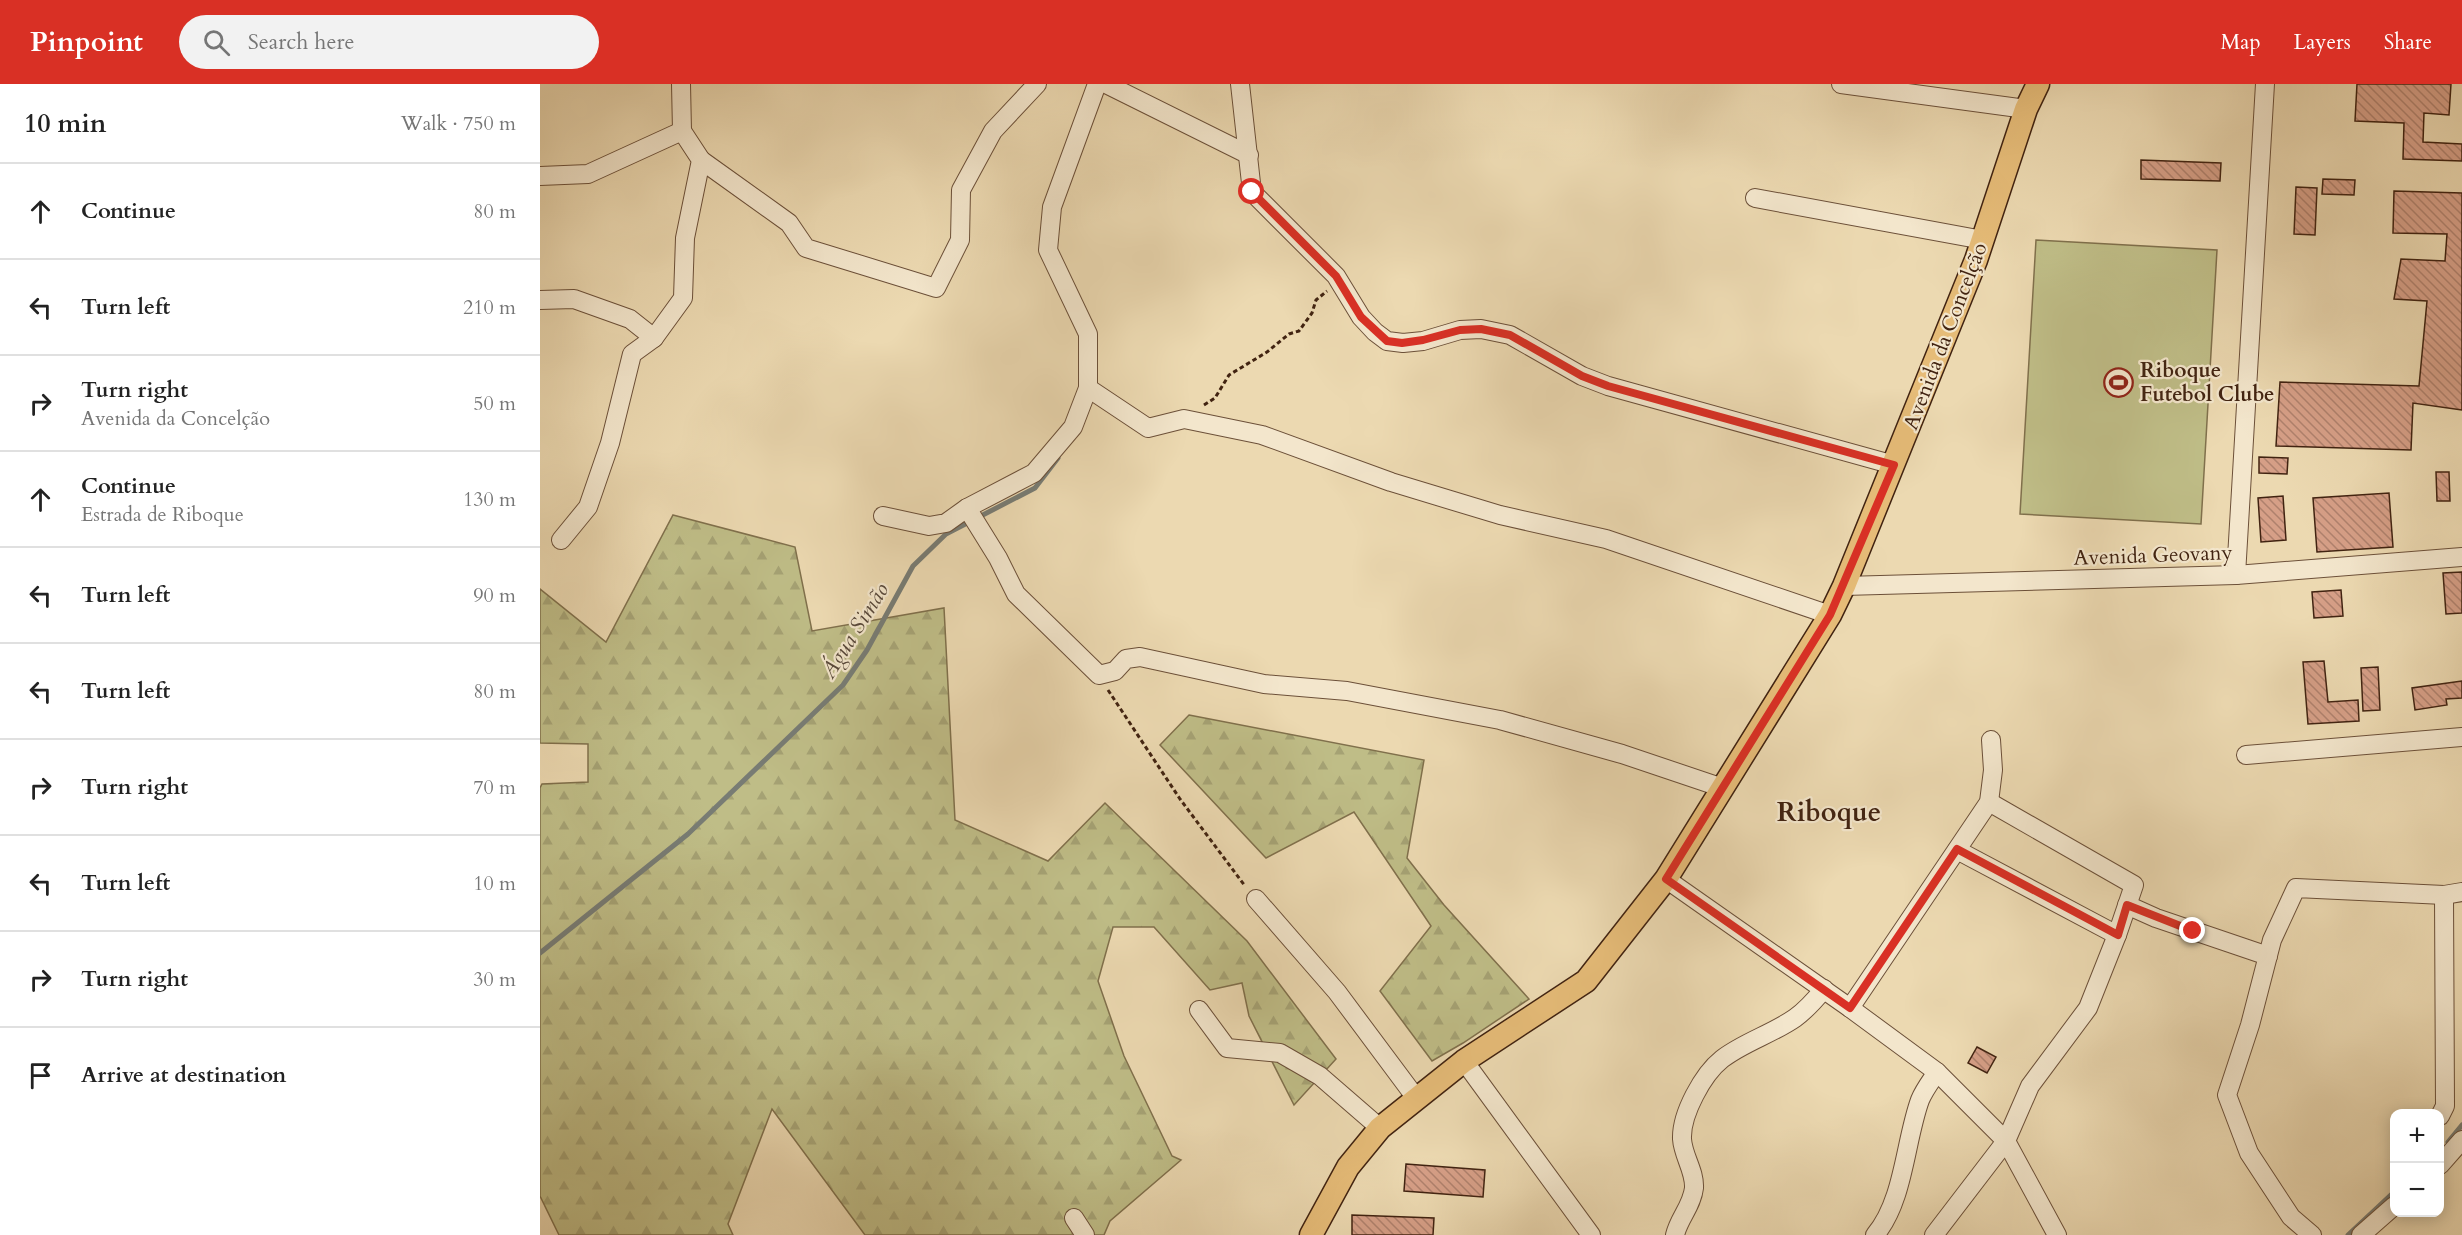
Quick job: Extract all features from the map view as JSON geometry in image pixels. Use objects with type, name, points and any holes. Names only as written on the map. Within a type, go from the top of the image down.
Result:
[{"type":"main road","name":"Avenida da Concelção","points":[[1311,1235],[1348,1167],[1380,1128],[1464,1061],[1586,981],[1666,879],[1830,615],[1844,586],[1983,240],[2026,109],[2038,84]]},
{"type":"street","points":[[681,84],[682,131],[701,160],[789,223],[806,248],[936,288],[960,240],[961,190],[993,131],[1037,84]]},
{"type":"street","points":[[883,516],[929,526],[946,523],[967,508],[1034,472],[1073,427],[1088,388],[1088,334],[1048,250],[1052,207],[1097,84]]},
{"type":"street","points":[[1106,84],[1249,155]]},
{"type":"street","points":[[1240,84],[1252,192],[1336,276],[1361,317],[1387,341],[1402,343],[1423,340],[1460,330],[1481,329],[1510,335],[1582,376],[1608,386],[1894,465]]},
{"type":"street","points":[[1841,84],[2026,109]]},
{"type":"street","points":[[2236,575],[2265,84]]},
{"type":"street","points":[[540,176],[588,174],[682,131]]},
{"type":"street","points":[[561,540],[588,507],[610,443],[632,354],[654,338],[683,298],[685,238],[701,160]]},
{"type":"street","points":[[1755,198],[1983,240]]},
{"type":"street","points":[[540,300],[574,299],[630,319],[654,338]]},
{"type":"street","points":[[1088,388],[1148,428],[1184,419],[1262,435],[1392,482],[1500,515],[1606,539],[1830,615]]},
{"type":"street","points":[[967,508],[998,558],[1016,594],[1099,675],[1114,671],[1126,659],[1140,657],[1264,684],[1347,692],[1500,720],[1622,754],[1723,788]]},
{"type":"street","name":"Avenida Geovany","points":[[1844,586],[2236,575],[2462,557]]},
{"type":"street","points":[[2246,755],[2462,737]]},
{"type":"street","points":[[1850,1008],[1989,802],[1993,770],[1991,740]]},
{"type":"street","points":[[1934,1235],[2006,1141],[2030,1086],[2088,1008],[2118,935],[2134,885],[1989,802]]},
{"type":"street","points":[[1957,849],[2118,935]]},
{"type":"street","points":[[1666,879],[1824,989],[1937,1072],[2006,1141],[2045,1218],[2057,1235]]},
{"type":"street","points":[[2312,1235],[2291,1217],[2249,1153],[2227,1095],[2250,1025],[2272,940],[2296,888],[2453,894],[2443,1109]]},
{"type":"street","points":[[1256,899],[1337,992],[1416,1098]]},
{"type":"street","points":[[2127,905],[2156,918],[2268,956]]},
{"type":"street","points":[[1675,1235],[1692,1200],[1693,1179],[1682,1141],[1683,1126],[1701,1082],[1712,1067],[1724,1057],[1803,1012],[1824,989]]},
{"type":"street","points":[[1199,1010],[1227,1048],[1280,1053],[1320,1076],[1380,1128]]},
{"type":"street","points":[[1464,1061],[1591,1235]]},
{"type":"street","points":[[1875,1235],[1882,1227],[1891,1208],[1921,1098],[1937,1072]]},
{"type":"street","points":[[2361,1235],[2390,1210]]},
{"type":"street","points":[[1074,1218],[1085,1235]]},
{"type":"path","points":[[1184,419],[1215,398],[1229,375],[1267,352],[1289,334],[1299,331],[1311,313],[1316,300],[1338,282]]},
{"type":"path","points":[[1099,675],[1180,799],[1256,899]]},
{"type":"green space","name":"Riboque Futebol Clube","points":[[2036,240],[2217,250],[2201,524],[2020,514]]},
{"type":"green space","points":[[673,515],[795,547],[812,631],[944,608],[955,820],[1048,861],[1105,803],[1247,941],[1336,1059],[1294,1105],[1249,1016],[1242,983],[1210,990],[1154,927],[1113,927],[1098,981],[1124,1056],[1172,1156],[1181,1160],[1110,1221],[1104,1235],[865,1235],[772,1109],[728,1224],[733,1235],[559,1235],[540,1196],[540,788],[542,784],[588,782],[588,744],[540,743],[540,589],[606,642]]},
{"type":"green space","points":[[1189,715],[1424,760],[1407,858],[1444,905],[1529,999],[1432,1061],[1380,991],[1431,926],[1354,812],[1266,858],[1160,745]]},
{"type":"building","points":[[2357,84],[2451,84],[2449,115],[2424,113],[2423,142],[2462,144],[2462,161],[2403,159],[2404,123],[2355,121]]},
{"type":"building","points":[[2141,160],[2221,163],[2220,181],[2141,179]]},
{"type":"building","points":[[2323,179],[2355,180],[2354,195],[2322,194]]},
{"type":"building","points":[[2296,187],[2317,188],[2315,235],[2294,234]]},
{"type":"building","points":[[2394,191],[2462,193],[2462,410],[2413,403],[2411,450],[2276,446],[2280,382],[2419,386],[2427,301],[2394,299],[2401,259],[2445,261],[2447,234],[2393,233]]},
{"type":"building","points":[[2259,457],[2288,458],[2287,474],[2259,473]]},
{"type":"building","points":[[2436,472],[2449,472],[2450,501],[2437,501]]},
{"type":"building","points":[[2389,493],[2393,547],[2317,552],[2313,498]]},
{"type":"building","points":[[2283,496],[2286,540],[2261,542],[2258,498]]},
{"type":"building","points":[[2462,572],[2462,613],[2446,614],[2443,573]]},
{"type":"building","points":[[2341,590],[2343,616],[2314,618],[2312,592]]},
{"type":"building","points":[[2324,661],[2328,702],[2358,700],[2359,721],[2308,724],[2303,662]]},
{"type":"building","points":[[2378,667],[2380,710],[2363,711],[2361,668]]},
{"type":"building","points":[[2462,681],[2462,698],[2446,699],[2447,705],[2415,710],[2412,688]]},
{"type":"building","points":[[1977,1047],[1996,1057],[1987,1073],[1968,1063]]},
{"type":"building","points":[[1406,1164],[1485,1170],[1483,1197],[1404,1191]]},
{"type":"building","points":[[1352,1215],[1434,1218],[1433,1235],[1352,1235]]},
{"type":"waterway","name":"Água Simão","points":[[540,953],[688,834],[843,685],[867,650],[913,566],[946,534],[1035,488],[1058,458]]},
{"type":"waterway","points":[[2448,1142],[2462,1125]]},
{"type":"waterway","points":[[2348,1235],[2390,1196]]},
{"type":"place","name":"Riboque Futebol Clube","points":[[2119,382]]},
{"type":"district","name":"Riboque","points":[[1829,812]]},
{"type":"route","points":[[1252,192],[1336,276],[1361,317],[1387,341],[1402,343],[1423,340],[1460,330],[1481,329],[1510,335],[1582,376],[1608,386],[1894,465],[1830,615],[1666,879],[1850,1008],[1957,849],[2118,935],[2127,905],[2193,931]]}]
